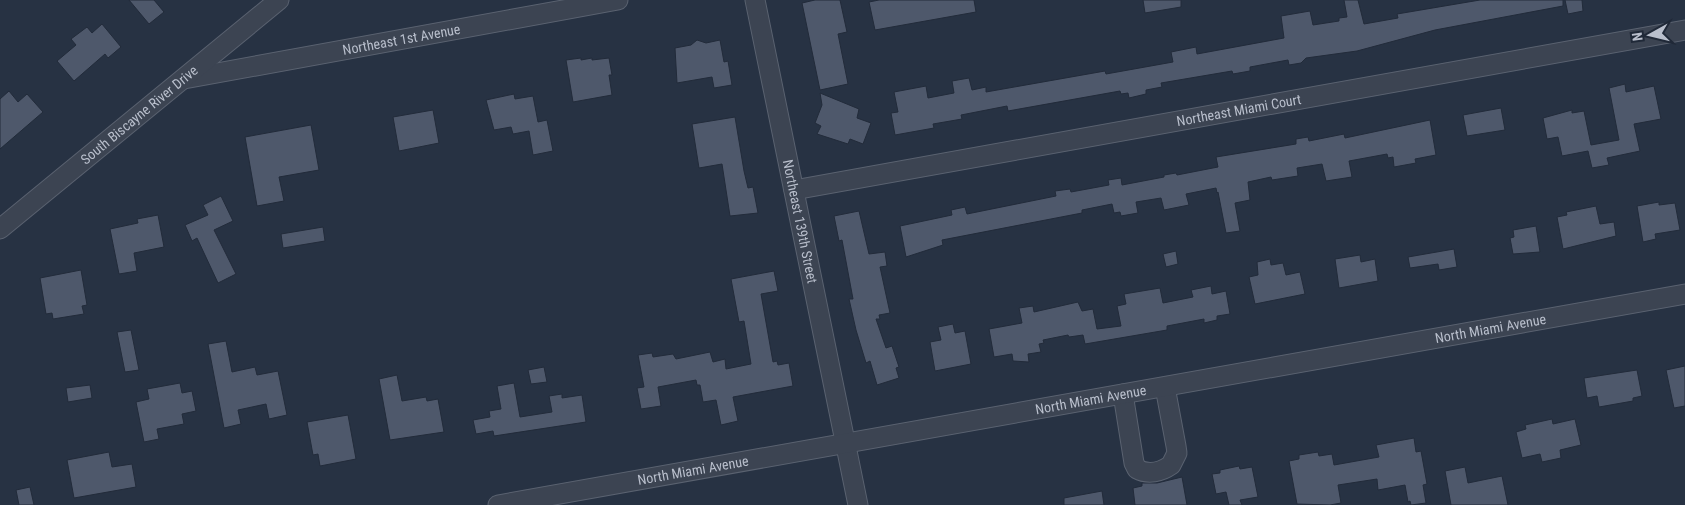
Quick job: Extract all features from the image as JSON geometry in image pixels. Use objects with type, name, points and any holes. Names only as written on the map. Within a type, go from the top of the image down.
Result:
[{"type":"street","name":"South Biscayne River Drive","points":[[0,229],[279,0]]},
{"type":"street","name":"Northeast 1st Avenue","points":[[184,79],[618,0]]},
{"type":"street","name":"Northeast 139th Street","points":[[755,0],[858,505]]},
{"type":"street","name":"Northeast Miami Court","points":[[794,190],[1685,30]]},
{"type":"street","name":"North Miami Avenue","points":[[498,505],[1685,294]]},
{"type":"street","points":[[1123,394],[1134,463],[1137,469],[1148,472],[1159,471],[1171,465],[1176,453],[1165,387]]},
{"type":"building","points":[[129,0],[154,0],[164,12],[149,24]]},
{"type":"building","points":[[815,0],[840,0],[847,32],[838,34],[848,84],[820,90],[802,3]]},
{"type":"building","points":[[879,0],[974,0],[976,12],[875,30],[869,2]]},
{"type":"building","points":[[1143,0],[1181,0],[1181,7],[1145,13]]},
{"type":"building","points":[[1344,0],[1358,0],[1364,24],[1398,18],[1397,14],[1480,0],[1563,0],[1563,6],[1435,30],[1357,51],[1306,58],[1301,63],[1289,65],[1288,60],[1250,67],[1250,71],[1233,74],[1232,71],[1161,83],[1162,87],[1146,90],[1146,94],[1129,98],[1128,93],[1121,94],[1120,91],[1008,111],[1007,106],[961,115],[962,119],[933,124],[934,128],[895,135],[891,113],[898,112],[894,92],[926,86],[928,98],[954,93],[952,81],[969,78],[972,90],[986,87],[986,92],[1105,71],[1106,74],[1173,62],[1171,52],[1196,47],[1197,54],[1284,38],[1281,16],[1310,11],[1313,25],[1339,21],[1339,18],[1347,17]]},
{"type":"building","points":[[1565,0],[1582,0],[1583,11],[1568,14]]},
{"type":"building","points":[[102,24],[121,47],[108,58],[105,54],[74,81],[57,61],[76,45],[71,39],[87,27],[92,33]]},
{"type":"building","points":[[697,40],[706,43],[720,40],[724,62],[728,61],[732,85],[714,88],[712,77],[677,83],[675,48],[691,45]]},
{"type":"building","points":[[581,58],[581,60],[592,58],[592,60],[609,58],[612,75],[609,75],[612,95],[573,102],[566,60]]},
{"type":"building","points":[[1625,84],[1626,92],[1654,86],[1661,119],[1634,124],[1640,151],[1607,158],[1609,165],[1592,168],[1588,151],[1562,156],[1558,137],[1547,139],[1543,118],[1572,110],[1572,113],[1584,111],[1591,145],[1619,140],[1609,88]]},
{"type":"building","points":[[9,91],[18,102],[27,94],[43,112],[0,149],[0,99]]},
{"type":"building","points":[[820,93],[859,109],[857,118],[871,123],[863,144],[850,139],[848,144],[817,134],[821,126],[815,123],[822,105]]},
{"type":"building","points":[[514,94],[515,99],[533,96],[538,122],[547,120],[553,151],[533,155],[529,131],[513,134],[511,127],[494,130],[486,100]]},
{"type":"building","points":[[1501,108],[1505,130],[1467,136],[1463,115]]},
{"type":"building","points":[[433,110],[439,143],[399,151],[393,117]]},
{"type":"building","points":[[735,117],[748,188],[753,187],[758,213],[730,216],[722,164],[699,168],[692,124]]},
{"type":"building","points":[[1430,120],[1436,155],[1415,159],[1416,163],[1394,167],[1393,157],[1388,158],[1387,154],[1349,161],[1352,177],[1326,181],[1322,164],[1297,168],[1298,176],[1272,180],[1271,177],[1248,182],[1250,200],[1235,203],[1240,231],[1226,233],[1216,188],[1186,194],[1189,205],[1164,210],[1161,198],[1136,202],[1138,213],[1121,216],[1120,212],[1114,213],[1112,204],[1082,210],[1082,213],[942,240],[943,245],[906,257],[900,226],[952,215],[951,210],[965,207],[967,214],[1056,196],[1055,191],[1070,189],[1071,192],[1109,185],[1108,180],[1121,178],[1122,185],[1164,177],[1164,175],[1176,173],[1177,175],[1218,167],[1216,157],[1296,144],[1296,139],[1308,137],[1309,141],[1344,134],[1345,138]]},
{"type":"building","points":[[311,125],[319,170],[279,177],[284,201],[257,206],[245,137]]},
{"type":"building","points":[[221,196],[233,221],[214,230],[236,274],[218,283],[197,238],[192,241],[185,225],[208,215],[203,205]]},
{"type":"building","points":[[1659,202],[1659,205],[1675,203],[1680,230],[1655,234],[1656,239],[1643,242],[1637,206]]},
{"type":"building","points":[[1596,206],[1600,224],[1614,222],[1616,236],[1563,249],[1557,217],[1567,215],[1566,212]]},
{"type":"building","points":[[859,211],[869,254],[885,252],[887,266],[880,267],[890,313],[879,315],[880,319],[876,319],[886,348],[892,346],[899,367],[896,368],[899,378],[877,385],[870,361],[866,363],[856,330],[849,299],[853,299],[842,240],[839,241],[834,216]]},
{"type":"building","points":[[158,215],[164,247],[134,253],[137,271],[119,274],[110,229],[138,223],[137,219]]},
{"type":"building","points":[[1536,226],[1540,252],[1513,254],[1510,238],[1514,237],[1513,230]]},
{"type":"building","points":[[323,227],[325,241],[283,248],[281,234]]},
{"type":"building","points":[[1454,249],[1457,267],[1439,270],[1438,264],[1410,268],[1408,257]]},
{"type":"building","points":[[1176,251],[1178,264],[1166,267],[1163,254]]},
{"type":"building","points":[[1360,255],[1361,262],[1375,259],[1378,281],[1339,288],[1335,259]]},
{"type":"building","points":[[1270,259],[1271,265],[1283,263],[1286,275],[1300,272],[1305,294],[1255,304],[1249,277],[1258,275],[1257,262]]},
{"type":"building","points":[[81,270],[87,305],[82,306],[84,314],[53,319],[52,313],[46,314],[40,278]]},
{"type":"building","points":[[774,271],[778,291],[761,294],[773,362],[777,361],[778,365],[789,363],[793,386],[733,397],[738,421],[721,425],[716,400],[703,402],[700,385],[697,385],[696,380],[658,387],[661,406],[641,409],[637,388],[644,387],[638,355],[652,353],[653,357],[673,354],[676,359],[710,352],[713,362],[725,359],[726,369],[751,364],[744,321],[739,322],[731,279]]},
{"type":"building","points":[[1211,286],[1212,294],[1226,291],[1230,314],[1217,316],[1217,320],[1204,323],[1204,319],[1167,326],[1167,330],[1085,344],[1083,335],[1069,337],[1068,335],[1043,340],[1044,343],[1039,344],[1041,352],[1028,354],[1029,362],[1013,361],[1012,354],[994,357],[989,329],[1022,323],[1019,308],[1033,306],[1034,312],[1078,302],[1082,311],[1093,309],[1097,329],[1121,326],[1117,306],[1126,304],[1124,294],[1160,288],[1163,303],[1193,297],[1191,290]]},
{"type":"building","points":[[953,324],[955,333],[965,331],[971,364],[935,371],[930,342],[941,340],[938,327]]},
{"type":"building","points":[[131,330],[139,370],[125,372],[117,332]]},
{"type":"building","points":[[226,341],[232,372],[255,367],[257,375],[278,371],[287,415],[269,419],[266,404],[238,410],[241,424],[224,428],[208,344]]},
{"type":"building","points":[[1685,366],[1685,406],[1674,408],[1666,370]]},
{"type":"building","points":[[544,367],[547,382],[531,384],[528,370]]},
{"type":"building","points":[[1637,370],[1642,396],[1633,398],[1633,401],[1599,407],[1597,396],[1587,398],[1584,378]]},
{"type":"building","points":[[397,375],[402,401],[426,397],[427,401],[438,399],[444,432],[390,440],[379,379]]},
{"type":"building","points":[[180,383],[182,393],[192,391],[196,411],[182,414],[184,424],[157,429],[159,439],[144,442],[136,402],[149,399],[147,389]]},
{"type":"building","points":[[514,383],[520,417],[552,412],[549,396],[562,394],[562,398],[582,395],[586,422],[494,436],[493,431],[476,434],[473,420],[490,417],[489,411],[501,409],[497,386]]},
{"type":"building","points":[[90,385],[92,398],[68,402],[66,388]]},
{"type":"building","points":[[348,415],[356,459],[320,466],[318,454],[313,455],[307,422]]},
{"type":"building","points":[[1552,419],[1553,424],[1575,419],[1581,445],[1560,450],[1561,458],[1542,462],[1540,454],[1522,458],[1516,432],[1526,429],[1525,425]]},
{"type":"building","points":[[1414,438],[1416,452],[1421,451],[1427,484],[1423,485],[1426,503],[1411,505],[1410,501],[1408,502],[1405,485],[1378,490],[1377,479],[1338,485],[1341,503],[1330,505],[1297,504],[1289,461],[1299,459],[1299,455],[1318,452],[1319,456],[1332,454],[1334,465],[1379,457],[1376,445]]},
{"type":"building","points":[[109,452],[112,467],[132,464],[136,487],[74,498],[67,460]]},
{"type":"building","points":[[1239,466],[1240,469],[1252,467],[1258,497],[1240,500],[1242,505],[1229,505],[1226,492],[1216,494],[1212,474],[1220,473],[1220,470]]},
{"type":"building","points":[[1465,467],[1468,483],[1502,476],[1508,505],[1451,505],[1445,471]]},
{"type":"building","points":[[1182,477],[1187,505],[1135,505],[1133,488],[1142,486],[1142,483],[1157,483]]},
{"type":"building","points":[[30,487],[34,505],[19,505],[16,490]]},
{"type":"building","points":[[1102,491],[1104,505],[1064,505],[1064,498]]}]
